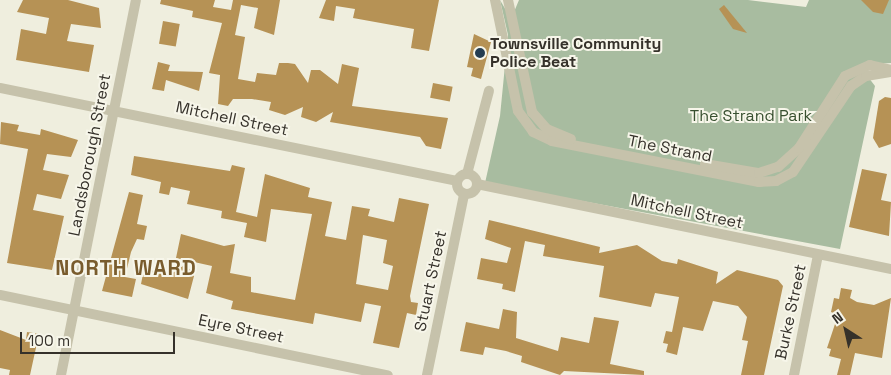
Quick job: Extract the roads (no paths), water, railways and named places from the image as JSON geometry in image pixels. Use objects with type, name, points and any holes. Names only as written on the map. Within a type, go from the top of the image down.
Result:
[{"type":"street","name":"Landsborough Street","points":[[62,375],[136,0]]},
{"type":"street","name":"The Strand","points":[[495,0],[518,111],[533,132],[552,141],[747,180],[776,181],[793,172],[851,86],[866,76],[891,71]]},
{"type":"street","name":"The Strand","points":[[508,0],[525,92],[532,112],[547,129],[566,138],[738,171],[769,172],[793,156],[839,84],[852,71],[876,65],[891,71]]},
{"type":"street","name":"Mitchell Street","points":[[0,88],[457,181]]},
{"type":"street","points":[[468,174],[477,184],[473,192],[464,194],[457,181],[468,174],[489,91]]},
{"type":"street","name":"Mitchell Street","points":[[477,184],[891,269]]},
{"type":"street","name":"Stuart Street","points":[[427,375],[464,194]]},
{"type":"street","name":"Burke Street","points":[[794,375],[818,255]]},
{"type":"street","name":"Eyre Street","points":[[0,295],[388,375]]},
{"type":"place","name":"Townsville Community Police Beat","points":[[480,53]]},
{"type":"district","name":"NORTH WARD","points":[[126,268]]},
{"type":"park label","name":"The Strand Park","points":[[751,116]]}]
